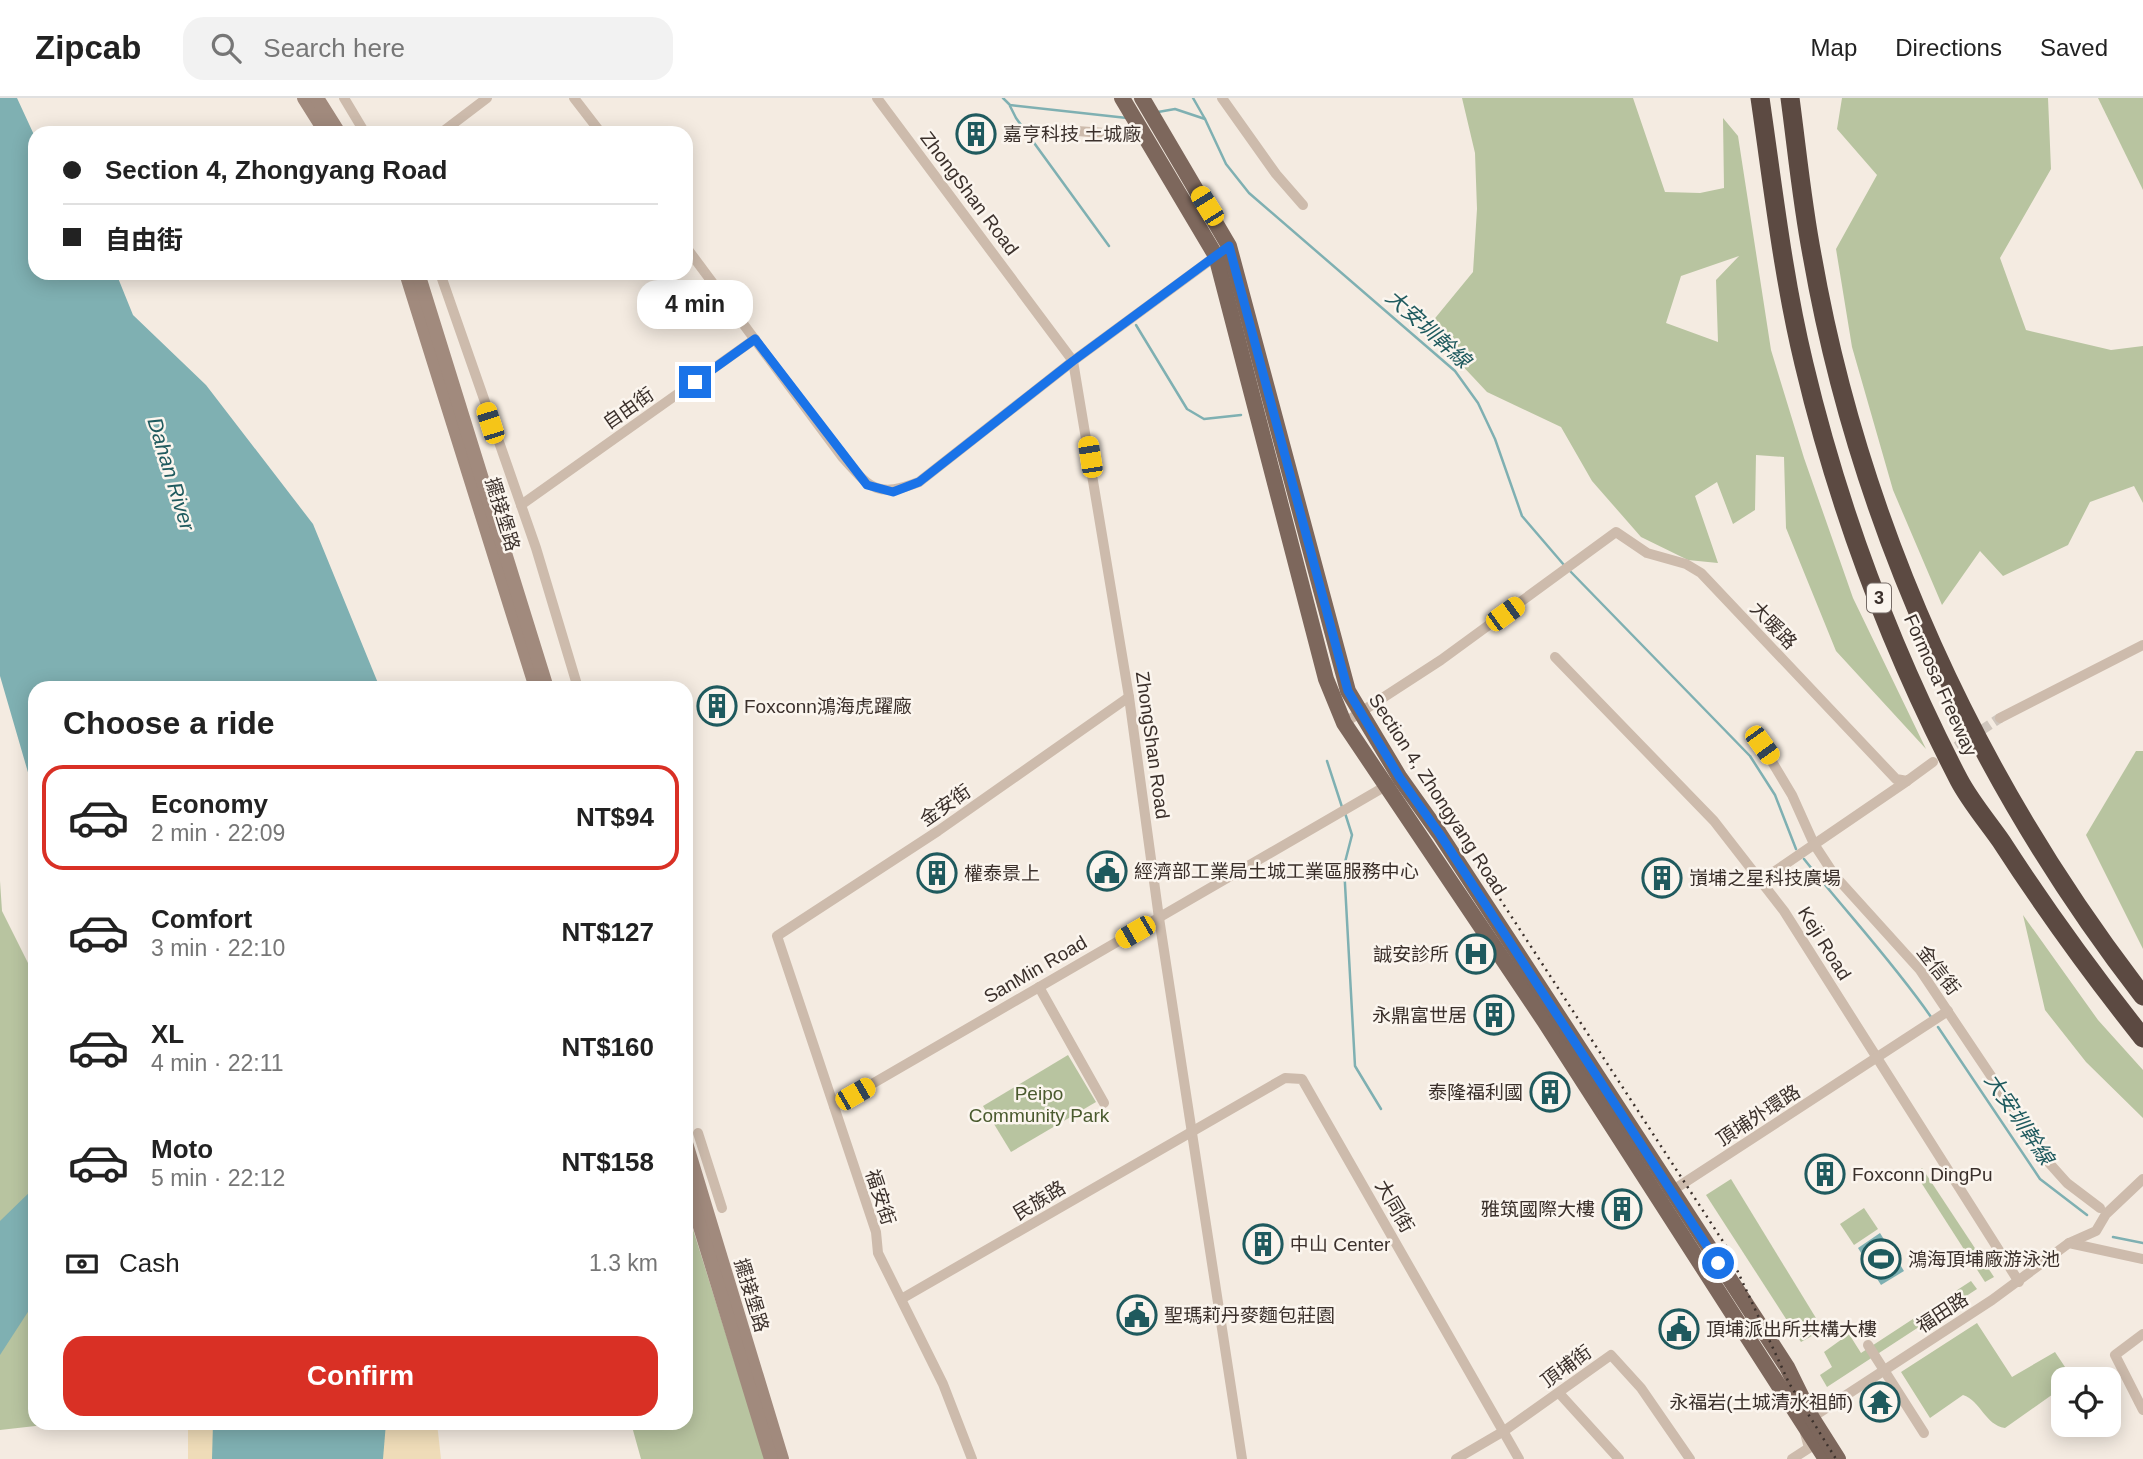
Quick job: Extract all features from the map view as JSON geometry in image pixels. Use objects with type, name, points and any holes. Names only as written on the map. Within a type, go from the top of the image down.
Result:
[{"type":"highway","name":"Formosa Freeway","points":[[1760,98],[1784,263],[1803,363],[1825,445],[1902,659],[1960,783],[2088,970],[2143,1038]]},
{"type":"highway","name":"Formosa Freeway","points":[[1790,98],[1812,256],[1858,443],[1886,531],[1936,656],[1998,778],[2039,846],[2143,996]]},
{"type":"highway","points":[[1797,98],[1812,256]]},
{"type":"main road","points":[[1122,98],[1147,123]]},
{"type":"main road","points":[[1142,98],[1147,123]]},
{"type":"main road","name":"Section 4, Zhongyang Road","points":[[1147,123],[1223,251],[1348,691],[1393,782]]},
{"type":"main road","name":"Section 4, Zhongyang Road","points":[[1223,251],[1326,679],[1344,723],[1439,833],[1807,1420]]},
{"type":"main road","points":[[1807,1420],[1826,1459]]},
{"type":"main road","points":[[1807,1420],[1838,1459]]},
{"type":"street","points":[[304,98],[322,126]]},
{"type":"street","points":[[317,98],[335,126]]},
{"type":"street","points":[[344,98],[361,126]]},
{"type":"street","points":[[448,126],[472,102],[487,98]]},
{"type":"street","points":[[574,98],[596,126]]},
{"type":"street","name":"ZhongShan Road","points":[[877,98],[1073,361],[1129,697],[1158,918],[1242,1459]]},
{"type":"street","points":[[1222,98],[1276,174],[1303,205]]},
{"type":"street","points":[[1063,130],[1147,123]]},
{"type":"street","points":[[693,256],[867,485],[893,492],[919,482],[1073,361],[1223,251]]},
{"type":"street","name":"擺接堡路","points":[[409,280],[534,681]]},
{"type":"street","name":"擺接堡路","points":[[420,280],[545,681]]},
{"type":"street","points":[[442,280],[521,505],[576,681]]},
{"type":"street","name":"自由街","points":[[521,505],[755,339]]},
{"type":"street","name":"大暖路","points":[[1360,715],[1616,532],[1647,553],[1686,564],[1701,573],[1883,766],[1896,779],[1907,781]]},
{"type":"street","points":[[2000,718],[2143,645]]},
{"type":"street","name":"Keji Road","points":[[1555,657],[1714,821],[1762,880],[2019,1282]]},
{"type":"street","name":"金安街","points":[[777,936],[938,831],[1129,697]]},
{"type":"street","points":[[1344,723],[1360,715]]},
{"type":"street","name":"金信街","points":[[1762,745],[1792,796],[1814,844],[1835,876],[1870,918],[1920,970],[2050,1164],[2067,1183],[2100,1208]]},
{"type":"street","points":[[1762,880],[1933,762]]},
{"type":"street","name":"SanMin Road","points":[[834,1107],[1393,782]]},
{"type":"street","name":"福安街","points":[[777,936],[876,1233],[878,1253],[903,1298],[943,1384],[972,1459]]},
{"type":"street","points":[[1039,987],[1104,1103]]},
{"type":"street","name":"頂埔外環路","points":[[1665,1196],[1877,1060],[1948,1011]]},
{"type":"street","name":"大同街","points":[[1192,1132],[1284,1078],[1302,1079],[1519,1459]]},
{"type":"street","name":"民族路","points":[[903,1298],[1192,1132]]},
{"type":"street","points":[[698,1133],[722,1208]]},
{"type":"street","name":"擺接堡路","points":[[693,1166],[782,1459]]},
{"type":"street","points":[[2069,1243],[2096,1230],[2106,1214],[2143,1179]]},
{"type":"street","name":"擺接堡路","points":[[693,1204],[771,1459]]},
{"type":"street","points":[[2069,1243],[2143,1259]]},
{"type":"street","name":"福田路","points":[[1807,1420],[2019,1282],[2069,1243]]},
{"type":"street","points":[[2143,1334],[2115,1355],[2143,1410]]},
{"type":"street","points":[[1868,1345],[1924,1433]]},
{"type":"street","name":"頂埔街","points":[[1456,1459],[1504,1431],[1611,1355],[1641,1388],[1690,1459]]},
{"type":"street","points":[[1559,1393],[1619,1459]]},
{"type":"street","points":[[1792,1459],[1809,1448],[1807,1420]]},
{"type":"green space","points":[[1462,98],[1633,98],[1665,192],[1700,193],[1724,188],[1723,118],[1738,136],[1771,350],[1804,458],[1853,598],[1926,749],[1836,651],[1786,528],[1784,457],[1756,455],[1755,510],[1733,524],[1717,482],[1695,496],[1718,563],[1688,560],[1641,537],[1592,481],[1561,427],[1487,392],[1427,328],[1473,272],[1477,209],[1475,153]],"holes":[[[1739,256],[1716,280],[1718,342],[1666,323],[1681,276]]]},
{"type":"green space","points":[[1842,98],[2048,98],[2051,169],[2000,258],[2026,330],[2111,350],[2143,346],[2143,503],[2134,486],[2090,502],[2068,545],[2003,576],[1980,551],[1942,605],[1893,490],[1852,347],[1836,249],[1877,175],[1837,129]]},
{"type":"green space","points":[[2098,98],[2143,98],[2143,190]]},
{"type":"green space","points":[[2136,751],[2143,751],[2143,949],[2086,835]]},
{"type":"green space","points":[[0,881],[2,911],[28,963],[28,1427],[0,1430]]},
{"type":"green space","points":[[2023,915],[2098,1020],[2143,1070],[2143,1118],[2086,1062],[2045,1010]]},
{"type":"green space","name":"Peipo Community Park","points":[[1068,1055],[1096,1102],[1011,1152],[983,1106]]},
{"type":"green space","points":[[1922,1168],[1994,1277],[1985,1282],[1915,1173]]},
{"type":"green space","points":[[1731,1179],[1819,1323],[1817,1333],[1801,1342],[1706,1195]]},
{"type":"green space","points":[[1864,1208],[1878,1229],[1854,1245],[1840,1224]]},
{"type":"green space","points":[[693,1229],[765,1459],[641,1459],[633,1430],[693,1430]]},
{"type":"green space","points":[[1971,1281],[1977,1289],[1827,1387],[1820,1375],[1832,1367],[1824,1352],[1849,1334],[1861,1353]]},
{"type":"green space","points":[[1977,1323],[2012,1377],[2055,1352],[2065,1367],[2051,1367],[2051,1395],[2005,1428],[1998,1426],[1963,1395],[1930,1418],[1901,1372]]},
{"type":"sand","points":[[188,1430],[438,1430],[441,1459],[188,1459]]},
{"type":"water","name":"Dahan River","points":[[0,98],[17,98],[30,126],[28,280],[119,280],[133,315],[206,385],[313,524],[377,681],[28,681],[28,772],[0,676]]},
{"type":"water","points":[[28,1194],[28,1312],[0,1355],[0,1221]]},
{"type":"water","name":"鴻海頂埔廠游泳池","points":[[1880,1233],[1904,1271],[1881,1285],[1858,1248]]},
{"type":"water","points":[[213,1430],[385,1430],[383,1459],[212,1459]]},
{"type":"waterway","name":"大安圳幹線","points":[[1003,98],[1010,105],[1127,118]]},
{"type":"waterway","points":[[1193,98],[1205,119]]},
{"type":"waterway","points":[[1010,106],[1109,246]]},
{"type":"waterway","name":"大安圳幹線","points":[[1158,112],[1175,109],[1205,119],[1226,164],[1249,193],[1455,371],[1478,403],[1495,439],[1522,516],[1564,565]]},
{"type":"waterway","points":[[1136,325],[1187,409],[1204,419],[1241,415]]},
{"type":"waterway","name":"大安圳幹線","points":[[1569,570],[1750,756],[1775,795],[1796,849]]},
{"type":"waterway","points":[[1327,761],[1342,807]]},
{"type":"waterway","points":[[1345,813],[1352,835],[1344,866],[1355,1066],[1381,1109]]},
{"type":"waterway","name":"大安圳幹線","points":[[1804,859],[1931,1017]]},
{"type":"waterway","name":"大安圳幹線","points":[[1938,1027],[2040,1179],[2087,1215]]},
{"type":"waterway","name":"大安圳幹線","points":[[2113,1237],[2143,1243]]},
{"type":"tunnel","points":[[1944,755],[2000,718]]},
{"type":"railway","points":[[1500,899],[1726,1246],[1789,1383],[1836,1459]]},
{"type":"place","name":"嘉亨科技 土城廠","points":[[976,134]]},
{"type":"place","name":"Foxconn鴻海虎躍廠","points":[[717,706]]},
{"type":"place","name":"經濟部工業局土城工業區服務中心","points":[[1107,871]]},
{"type":"place","name":"權泰景上","points":[[937,873]]},
{"type":"place","name":"嵿埔之星科技廣場","points":[[1662,878]]},
{"type":"place","name":"誠安診所","points":[[1476,954]]},
{"type":"place","name":"永鼎富世居","points":[[1494,1015]]},
{"type":"place","name":"泰隆福利國","points":[[1550,1092]]},
{"type":"place","name":"Foxconn DingPu","points":[[1825,1174]]},
{"type":"place","name":"雅筑國際大樓","points":[[1622,1209]]},
{"type":"place","name":"中山 Center","points":[[1263,1244]]},
{"type":"place","name":"鴻海頂埔廠游泳池","points":[[1881,1259]]},
{"type":"place","name":"聖瑪莉丹麥麵包莊園","points":[[1137,1315]]},
{"type":"place","name":"頂埔派出所共構大樓","points":[[1679,1329]]},
{"type":"place","name":"永福岩(土城清水祖師)","points":[[1880,1402]]},
{"type":"route","points":[[695,382],[755,339],[867,485],[893,492],[919,482],[1073,361],[1229,246],[1328,627],[1348,691],[1400,778],[1439,833],[1718,1263]]}]
